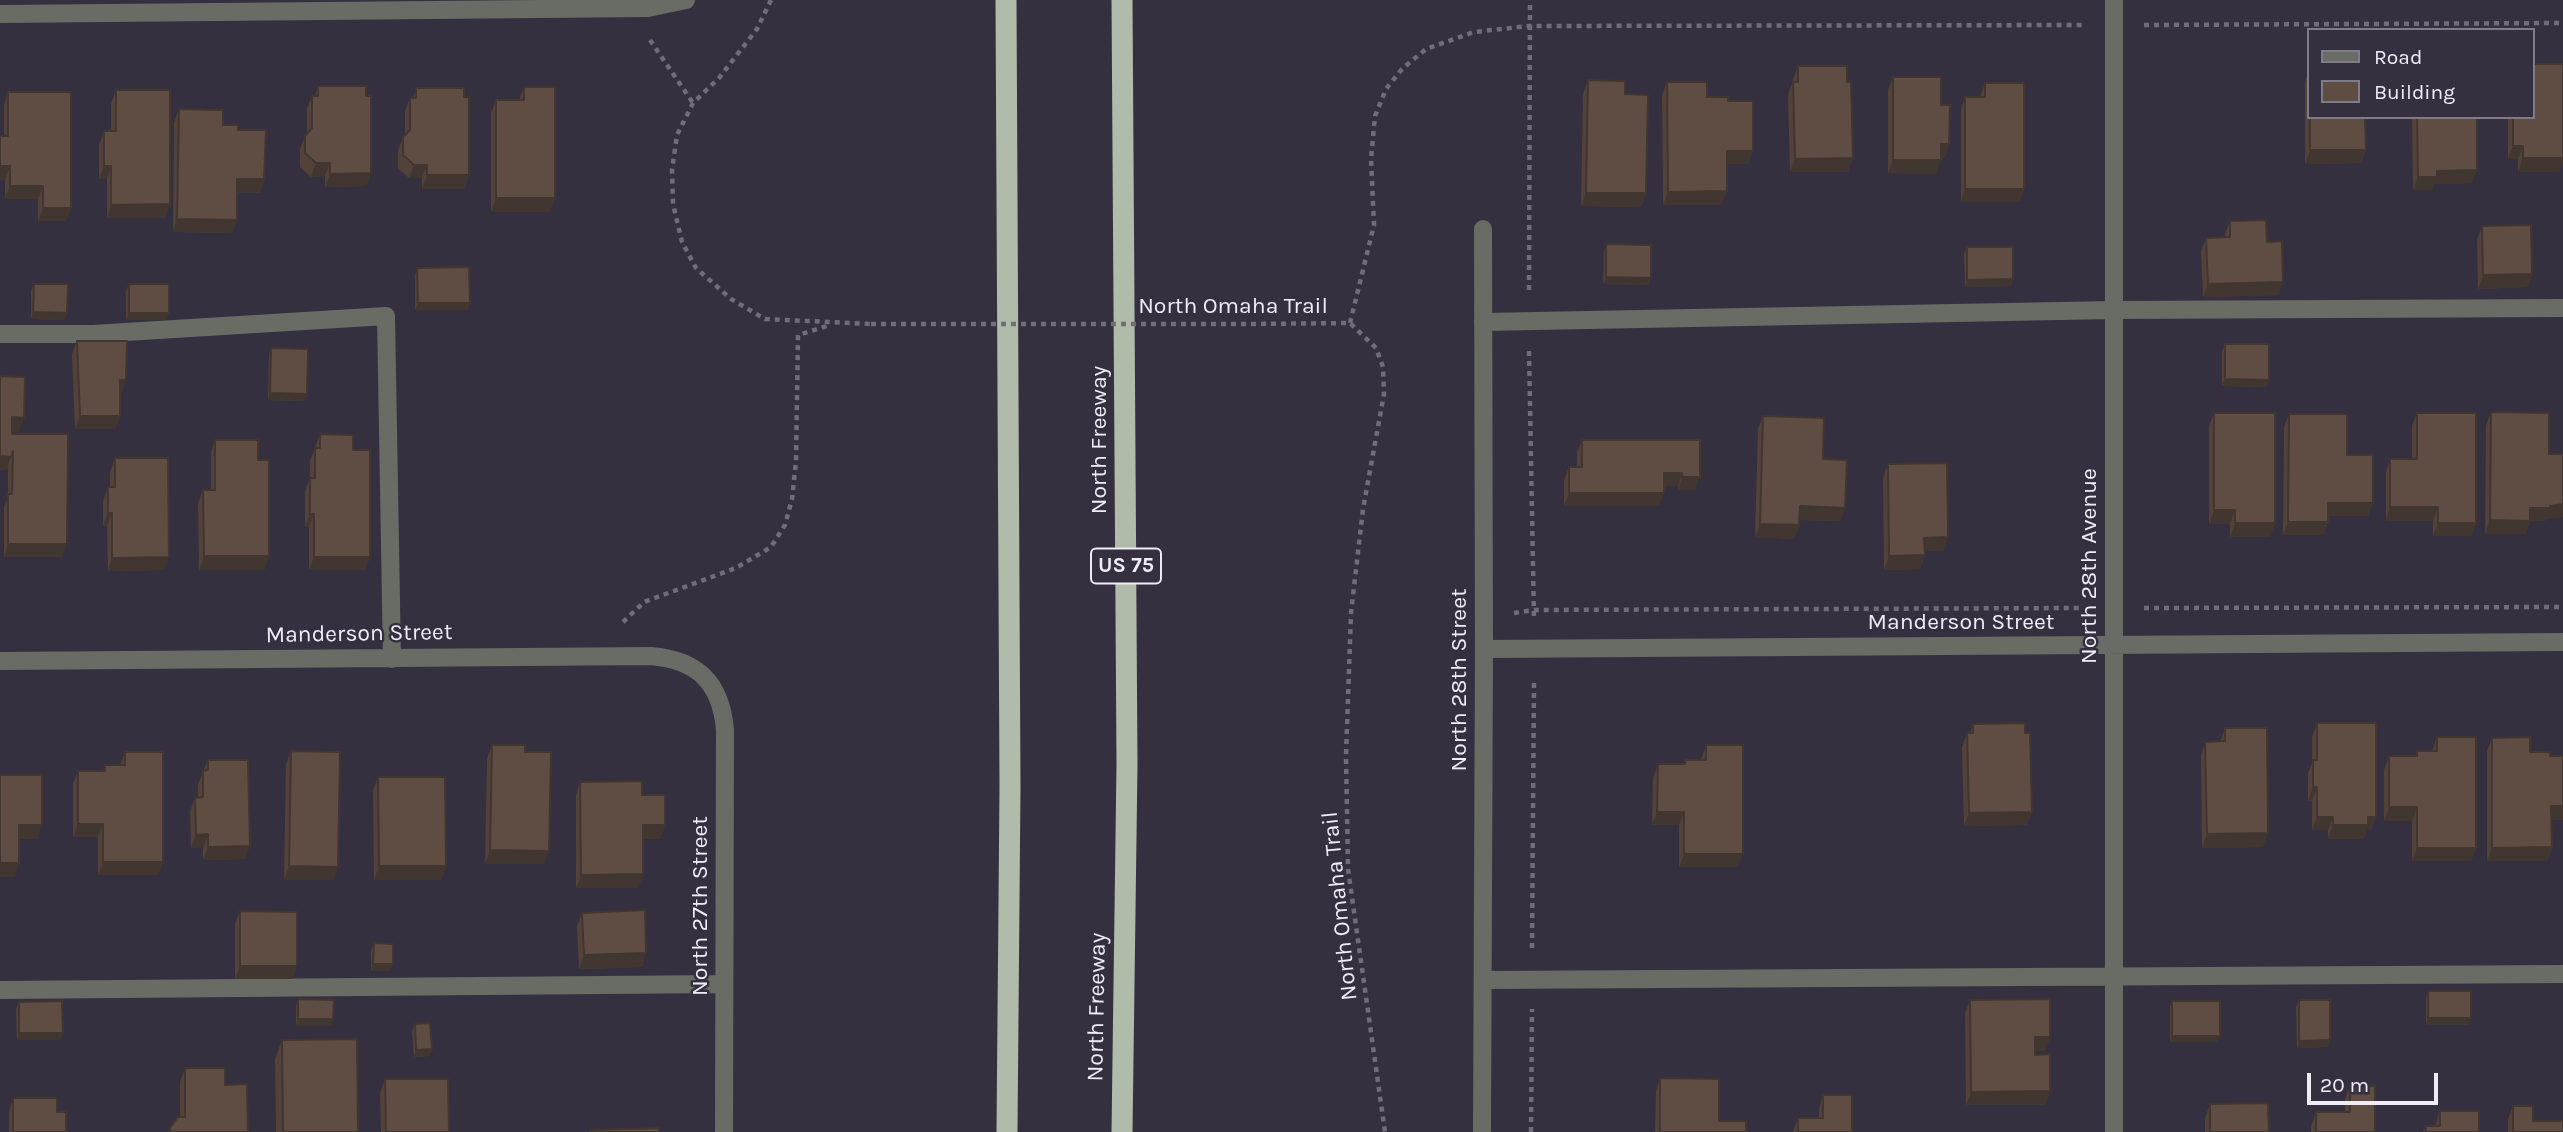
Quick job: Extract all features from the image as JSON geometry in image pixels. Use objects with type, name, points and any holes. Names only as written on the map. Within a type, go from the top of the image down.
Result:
[{"type":"highway","points":[[1006,0],[1010,786],[1007,1132]]},
{"type":"highway","name":"North Freeway","points":[[1122,0],[1126,777],[1122,1132]]},
{"type":"street","points":[[0,14],[648,8],[686,0]]},
{"type":"street","name":"North 28th Avenue","points":[[2114,0],[2114,1132]]},
{"type":"street","name":"North 28th Street","points":[[1482,1132],[1483,229]]},
{"type":"street","points":[[1483,322],[2112,310],[2563,308]]},
{"type":"street","points":[[0,334],[93,334],[386,316],[392,659]]},
{"type":"street","name":"Manderson Street","points":[[1484,649],[2563,642]]},
{"type":"street","name":"Manderson Street","points":[[0,662],[652,656],[677,659],[689,664],[710,683]]},
{"type":"street","name":"North 27th Street","points":[[710,683],[716,691],[725,730],[724,1132]]},
{"type":"street","points":[[1483,981],[2563,974]]},
{"type":"street","points":[[0,990],[724,984]]},
{"type":"path","name":"North Omaha Trail","points":[[771,0],[757,29],[719,78],[693,103],[677,135],[672,170],[673,204],[682,242],[695,268],[731,299],[765,319],[834,324],[1349,323],[1376,348],[1383,367],[1384,394],[1363,509],[1351,613],[1346,756],[1348,869],[1385,1132]]},
{"type":"path","points":[[1529,26],[1530,0]]},
{"type":"path","points":[[1349,323],[1374,225],[1371,159],[1375,116],[1386,89],[1402,69],[1426,49],[1474,32],[1529,26],[2563,23]]},
{"type":"path","points":[[648,37],[693,103]]},
{"type":"path","points":[[623,622],[644,602],[736,568],[772,547],[785,525],[792,499],[796,461],[799,335],[834,324]]},
{"type":"path","points":[[1531,1132],[1533,610],[2563,607]]},
{"type":"building","points":[[2535,64],[2563,64],[2563,158],[2523,158],[2523,146],[2513,146],[2513,119],[2535,119]]},
{"type":"building","points":[[1798,66],[1847,66],[1847,82],[1851,82],[1853,158],[1795,159],[1793,82],[1798,82]]},
{"type":"building","points":[[1893,77],[1941,77],[1941,105],[1950,105],[1949,144],[1941,144],[1941,160],[1893,160]]},
{"type":"building","points":[[1588,80],[1625,81],[1625,94],[1648,95],[1646,193],[1586,193]]},
{"type":"building","points":[[1667,82],[1707,82],[1707,97],[1728,97],[1728,101],[1753,101],[1753,151],[1727,151],[1727,191],[1668,192]]},
{"type":"building","points":[[1985,83],[2024,83],[2024,189],[1965,189],[1965,97],[1985,97]]},
{"type":"building","points":[[318,86],[366,86],[366,96],[371,96],[371,173],[330,174],[330,163],[316,163],[305,153],[305,136],[312,128],[312,96],[318,96]]},
{"type":"building","points":[[524,87],[555,87],[555,198],[496,198],[496,100],[524,100]]},
{"type":"building","points":[[416,88],[464,88],[464,97],[469,97],[469,175],[427,175],[427,165],[414,165],[403,155],[403,137],[410,130],[410,98],[416,98]]},
{"type":"building","points":[[116,90],[170,90],[170,204],[111,205],[111,166],[104,166],[104,131],[116,131]]},
{"type":"building","points":[[8,92],[71,92],[71,208],[43,208],[43,186],[10,186],[10,166],[0,166],[0,136],[8,136]]},
{"type":"building","points":[[179,109],[223,110],[223,125],[238,125],[238,130],[266,130],[264,179],[237,179],[237,220],[177,219]]},
{"type":"building","points":[[2310,119],[2365,119],[2366,150],[2310,150]]},
{"type":"building","points":[[2417,119],[2477,119],[2477,170],[2437,171],[2437,177],[2418,177]]},
{"type":"building","points":[[2266,220],[2267,242],[2282,241],[2283,282],[2208,284],[2206,238],[2230,237],[2230,221]]},
{"type":"building","points":[[2531,225],[2532,274],[2483,275],[2482,226]]},
{"type":"building","points":[[1606,244],[1651,245],[1651,278],[1606,277]]},
{"type":"building","points":[[1967,247],[2013,247],[2013,279],[1967,280]]},
{"type":"building","points":[[469,267],[470,303],[418,303],[417,268]]},
{"type":"building","points":[[34,284],[68,284],[67,313],[33,312]]},
{"type":"building","points":[[129,284],[169,284],[169,313],[129,313]]},
{"type":"building","points":[[77,341],[127,341],[126,380],[120,380],[120,416],[80,416]]},
{"type":"building","points":[[2225,344],[2269,344],[2269,380],[2225,379]]},
{"type":"building","points":[[271,348],[308,349],[307,394],[270,393]]},
{"type":"building","points":[[0,376],[25,377],[24,418],[12,417],[12,434],[68,434],[67,544],[8,544],[8,494],[12,494],[13,451],[11,457],[0,456]]},
{"type":"building","points":[[2491,412],[2549,413],[2549,454],[2563,454],[2563,504],[2550,508],[2530,508],[2530,521],[2490,520]]},
{"type":"building","points":[[2214,413],[2275,413],[2275,523],[2235,523],[2235,510],[2214,510]]},
{"type":"building","points":[[2417,413],[2476,413],[2476,523],[2438,523],[2438,507],[2390,507],[2390,459],[2417,459]]},
{"type":"building","points":[[2289,414],[2347,414],[2347,455],[2373,455],[2373,503],[2328,503],[2328,522],[2288,522]]},
{"type":"building","points":[[1763,416],[1824,418],[1823,459],[1847,460],[1845,508],[1800,506],[1799,525],[1760,524]]},
{"type":"building","points":[[320,434],[353,435],[353,450],[370,450],[370,557],[314,557],[314,514],[310,514],[310,478],[315,478],[315,448],[320,448]]},
{"type":"building","points":[[215,440],[258,440],[258,460],[269,460],[269,556],[204,556],[203,490],[215,490]]},
{"type":"building","points":[[1582,440],[1700,440],[1700,477],[1664,473],[1664,493],[1569,493],[1569,467],[1582,467]]},
{"type":"building","points":[[115,458],[168,458],[169,557],[112,558],[112,513],[108,513],[108,487],[115,487]]},
{"type":"building","points":[[1947,463],[1948,537],[1924,538],[1925,555],[1889,556],[1888,464]]},
{"type":"building","points":[[2025,723],[2025,733],[2030,733],[2032,812],[1969,813],[1967,733],[1973,733],[1973,724]]},
{"type":"building","points":[[2317,723],[2376,723],[2376,817],[2368,817],[2368,825],[2333,825],[2333,817],[2317,817],[2317,787],[2313,787],[2313,760],[2317,760]]},
{"type":"building","points":[[2225,728],[2267,728],[2268,833],[2207,834],[2205,742],[2225,741]]},
{"type":"building","points":[[2437,737],[2476,737],[2476,848],[2417,848],[2417,807],[2389,807],[2389,756],[2417,756],[2417,751],[2437,751]]},
{"type":"building","points":[[2530,737],[2530,752],[2550,752],[2550,756],[2563,756],[2563,806],[2551,806],[2552,847],[2492,848],[2492,738]]},
{"type":"building","points":[[492,745],[525,745],[525,752],[551,752],[549,851],[490,850]]},
{"type":"building","points":[[1706,745],[1743,745],[1743,854],[1684,854],[1684,812],[1657,812],[1658,764],[1685,764],[1685,760],[1706,760]]},
{"type":"building","points":[[291,751],[340,752],[338,867],[289,866]]},
{"type":"building","points":[[125,752],[163,752],[163,862],[103,862],[103,824],[78,824],[78,771],[105,771],[105,765],[125,765]]},
{"type":"building","points":[[208,760],[248,760],[250,846],[208,847],[208,834],[196,835],[195,798],[203,797],[203,771],[208,770]]},
{"type":"building","points":[[0,775],[42,775],[42,825],[19,825],[19,863],[0,863]]},
{"type":"building","points":[[378,777],[445,777],[446,866],[379,866]]},
{"type":"building","points":[[642,781],[642,795],[665,795],[665,825],[643,825],[643,874],[581,875],[580,782]]},
{"type":"building","points":[[645,910],[646,953],[584,955],[582,913]]},
{"type":"building","points":[[240,911],[297,912],[297,966],[240,966]]},
{"type":"building","points":[[374,943],[393,944],[393,964],[373,964]]},
{"type":"building","points":[[2428,991],[2471,991],[2471,1018],[2428,1018]]},
{"type":"building","points":[[298,999],[334,1000],[333,1019],[298,1019]]},
{"type":"building","points":[[2050,999],[2050,1037],[2035,1037],[2035,1055],[2050,1054],[2050,1091],[1971,1092],[1970,1000]]},
{"type":"building","points":[[2299,1000],[2330,1000],[2330,1040],[2299,1041]]},
{"type":"building","points":[[62,1001],[63,1033],[19,1033],[19,1002]]},
{"type":"building","points":[[2172,1001],[2220,1001],[2220,1036],[2172,1036]]},
{"type":"building","points":[[430,1023],[432,1049],[416,1050],[415,1024]]},
{"type":"building","points":[[357,1039],[358,1132],[283,1132],[282,1040]]},
{"type":"building","points":[[185,1068],[225,1068],[225,1085],[247,1084],[248,1132],[170,1132],[178,1117],[185,1117]]},
{"type":"building","points":[[1660,1078],[1719,1079],[1719,1121],[1746,1121],[1746,1132],[1660,1132]]},
{"type":"building","points":[[385,1079],[448,1079],[449,1132],[386,1132]]},
{"type":"building","points":[[2350,1086],[2375,1086],[2375,1132],[2316,1132],[2316,1112],[2350,1112]]},
{"type":"building","points":[[1823,1095],[1852,1095],[1852,1132],[1798,1132],[1798,1118],[1823,1118]]},
{"type":"building","points":[[13,1098],[57,1098],[57,1112],[66,1112],[66,1132],[13,1132]]},
{"type":"building","points":[[2268,1103],[2269,1132],[2210,1132],[2210,1104]]},
{"type":"building","points":[[2513,1106],[2533,1106],[2533,1121],[2563,1121],[2563,1132],[2513,1132]]},
{"type":"building","points":[[2440,1111],[2479,1111],[2479,1132],[2426,1132],[2426,1126],[2440,1126]]},
{"type":"building","points":[[659,1128],[659,1132],[590,1132],[590,1130]]}]
